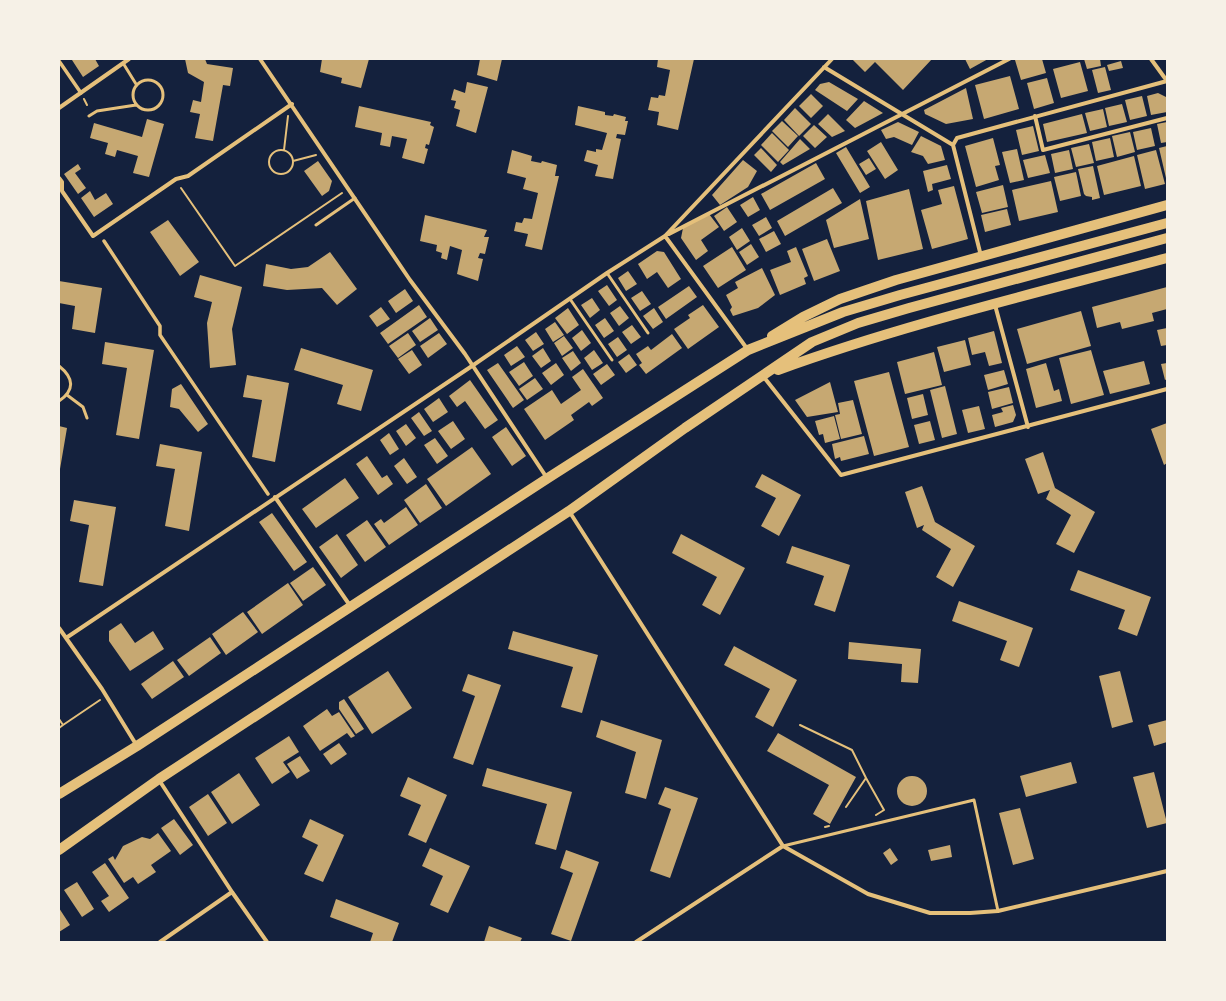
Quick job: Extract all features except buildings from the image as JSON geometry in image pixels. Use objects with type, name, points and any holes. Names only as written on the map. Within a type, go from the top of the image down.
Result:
[{"type":"main road","points":[[59,794],[137,746],[548,478],[803,316],[840,299],[896,280],[1167,205]]},
{"type":"main road","points":[[748,350],[843,312],[900,295],[1167,223]]},
{"type":"main road","points":[[59,850],[159,779],[569,510],[684,428],[812,342],[858,323],[1167,238]]},
{"type":"main road","points":[[763,376],[832,351],[995,304],[1167,258]]},
{"type":"street","points":[[59,108],[129,59]]},
{"type":"street","points":[[260,59],[548,478]]},
{"type":"street","points":[[665,236],[832,59]]},
{"type":"street","points":[[66,638],[472,366],[607,273],[665,236],[1008,59]]},
{"type":"street","points":[[982,256],[953,145],[957,138],[1167,81],[1151,59]]},
{"type":"street","points":[[59,60],[81,93]]},
{"type":"street","points":[[824,67],[953,145]]},
{"type":"street","points":[[59,178],[62,182],[62,191],[93,236],[176,179],[188,176],[292,104]]},
{"type":"street","points":[[1035,116],[1044,150],[1167,118]]},
{"type":"street","points":[[665,236],[748,350]]},
{"type":"street","points":[[104,241],[160,326],[160,335],[268,494]]},
{"type":"street","points":[[995,304],[1028,427]]},
{"type":"street","points":[[763,376],[841,475],[1028,427],[1167,389]]},
{"type":"street","points":[[275,497],[351,607]]},
{"type":"street","points":[[569,510],[783,846],[868,894],[930,913],[998,911],[1167,871]]},
{"type":"street","points":[[59,628],[102,689],[137,746]]},
{"type":"street","points":[[159,779],[232,892],[267,942]]},
{"type":"street","points":[[636,942],[783,846]]},
{"type":"street","points":[[160,942],[232,892]]},
{"type":"lane","points":[[123,63],[136,84]]},
{"type":"lane","points":[[150,79],[157,82],[162,88],[163,95],[161,102],[156,108],[149,110],[142,109],[136,105],[132,98],[133,90],[136,84],[143,80],[150,79]]},
{"type":"lane","points":[[89,116],[97,111],[136,105]]},
{"type":"lane","points":[[316,226],[355,198]]},
{"type":"lane","points":[[607,273],[648,333]]},
{"type":"lane","points":[[570,299],[612,360]]},
{"type":"lane","points":[[59,366],[68,373],[71,384],[67,395],[59,401]]},
{"type":"lane","points":[[67,395],[83,407],[87,418]]},
{"type":"lane","points":[[783,846],[974,800],[998,911]]},
{"type":"path","points":[[284,150],[288,115]]},
{"type":"path","points":[[280,150],[289,152],[293,161],[292,166],[286,173],[282,174],[273,171],[269,163],[271,154],[280,150]]},
{"type":"path","points":[[293,161],[316,155]]},
{"type":"path","points":[[181,188],[235,266],[342,193]]},
{"type":"path","points":[[59,728],[100,700],[102,689]]},
{"type":"path","points":[[59,719],[63,725]]},
{"type":"path","points":[[800,725],[852,750],[884,810],[872,818]]},
{"type":"path","points":[[846,808],[866,778]]},
{"type":"path","points":[[825,826],[832,826]]}]
